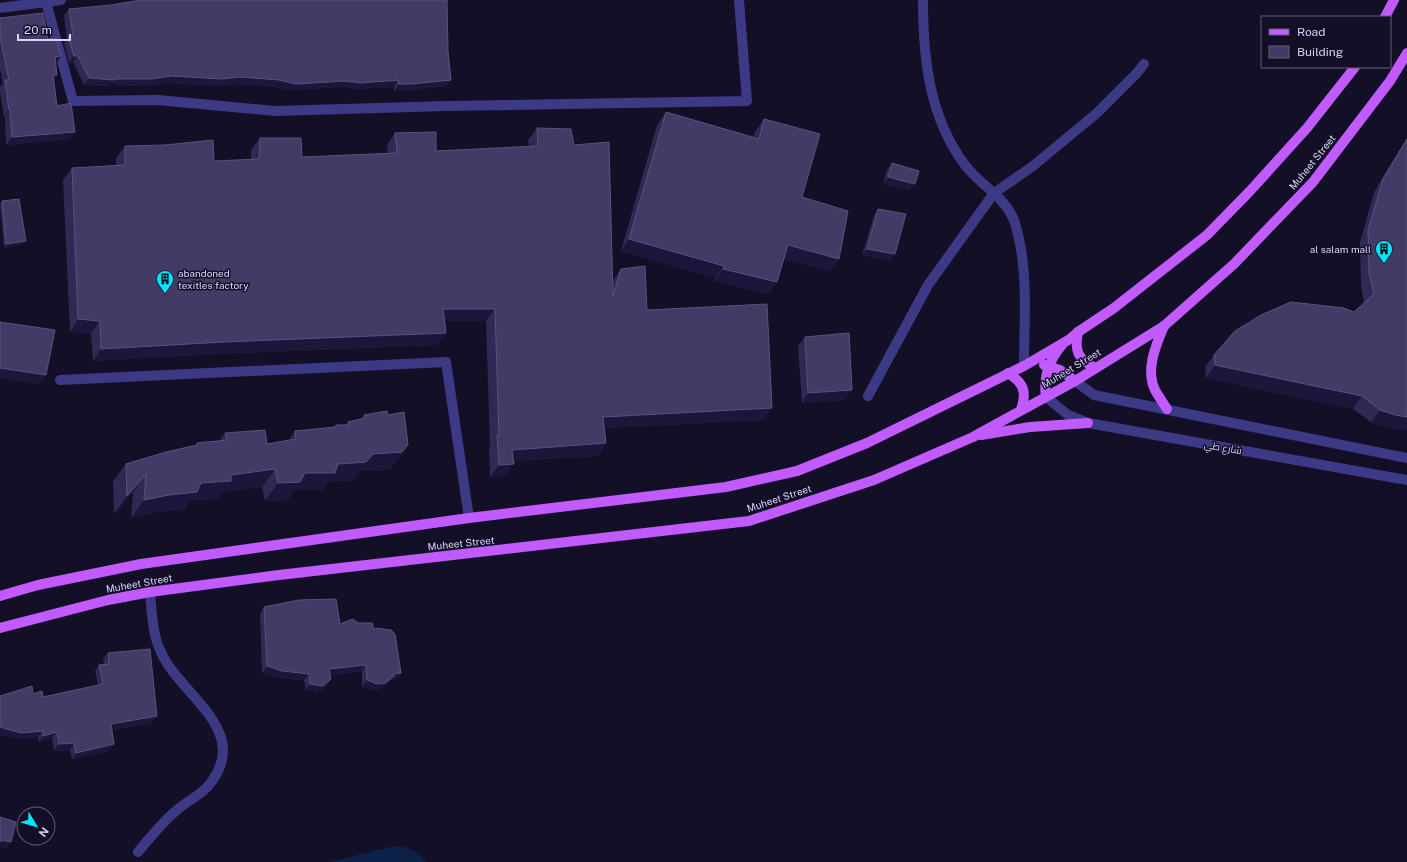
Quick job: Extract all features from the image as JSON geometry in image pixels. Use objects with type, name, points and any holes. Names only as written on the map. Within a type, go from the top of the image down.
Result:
[{"type":"main road","points":[[1386,16],[1394,0]]},
{"type":"main road","name":"Muheet Street","points":[[0,628],[108,600],[150,592],[279,575],[749,521],[874,480],[973,437],[1075,381],[1164,326],[1234,264],[1313,182],[1390,81],[1407,53]]},
{"type":"main road","name":"Muheet Street","points":[[0,596],[38,585],[141,564],[469,518],[726,487],[797,471],[867,443],[1024,366],[1114,308],[1206,236],[1307,128],[1354,68]]},
{"type":"main road","points":[[1164,326],[1154,350],[1151,371],[1154,389],[1167,409]]},
{"type":"main road","points":[[1046,397],[1046,379],[1049,366],[1057,351],[1074,335]]},
{"type":"main road","points":[[1074,335],[1078,354],[1086,363],[1096,368]]},
{"type":"main road","points":[[1024,366],[1049,366],[1060,370],[1075,381]]},
{"type":"main road","points":[[1008,373],[1017,379],[1024,389],[1025,400],[1021,410]]},
{"type":"main road","points":[[973,437],[1030,427],[1088,423]]},
{"type":"street","points":[[0,8],[61,0]]},
{"type":"street","points":[[46,1],[72,100],[158,100],[275,111],[446,106],[747,101],[739,0]]},
{"type":"street","points":[[923,0],[923,37],[930,86],[937,113],[949,142],[966,166],[994,193],[1012,216],[1021,247],[1024,269],[1024,366]]},
{"type":"street","points":[[868,396],[928,286],[994,193],[1033,166],[1097,113],[1144,64]]},
{"type":"street","points":[[60,380],[446,362],[469,518]]},
{"type":"street","points":[[1075,381],[1085,390],[1094,395],[1407,458]]},
{"type":"street","name":"شارع طي","points":[[1046,397],[1068,415],[1088,423],[1407,480]]},
{"type":"street","points":[[138,852],[166,820],[201,793],[212,782],[220,769],[223,754],[222,739],[217,725],[166,663],[160,651],[155,631],[150,592]]},
{"type":"water","points":[[394,846],[412,850],[426,862],[329,862]]},
{"type":"building","points":[[141,0],[447,0],[448,51],[451,80],[412,84],[399,84],[398,80],[361,83],[344,81],[296,84],[279,80],[241,77],[222,79],[171,76],[152,79],[113,79],[114,80],[89,78],[78,56],[74,56],[68,36],[73,36],[69,9],[111,5]]},
{"type":"building","points":[[43,13],[48,39],[56,38],[61,56],[55,57],[57,75],[53,75],[57,106],[71,103],[75,132],[12,137],[10,110],[5,80],[9,80],[0,37],[0,18]]},
{"type":"building","points":[[666,112],[759,139],[764,119],[820,134],[802,197],[848,211],[839,259],[788,245],[777,282],[723,269],[724,266],[629,239]]},
{"type":"building","name":"abandoned texitles factory","points":[[537,128],[571,129],[574,145],[609,142],[613,296],[621,269],[645,266],[647,310],[767,304],[772,408],[603,417],[606,443],[512,450],[514,464],[499,465],[497,435],[499,435],[495,309],[443,309],[446,333],[224,342],[101,349],[100,321],[78,319],[72,168],[125,165],[125,146],[165,145],[213,140],[214,161],[259,159],[260,138],[301,138],[302,157],[397,153],[395,133],[436,132],[436,151],[538,146]]},
{"type":"building","name":"al salam mall","points":[[1407,139],[1407,417],[1380,410],[1362,396],[1215,365],[1214,355],[1235,331],[1261,315],[1291,302],[1344,308],[1354,312],[1374,294],[1369,273],[1368,230],[1383,179]]},
{"type":"building","points":[[892,163],[919,171],[915,184],[888,177]]},
{"type":"building","points":[[19,199],[26,241],[6,244],[2,201]]},
{"type":"building","points":[[878,209],[906,214],[895,254],[867,249]]},
{"type":"building","points":[[0,322],[55,330],[46,375],[0,368]]},
{"type":"building","points":[[849,333],[852,390],[808,393],[805,337]]},
{"type":"building","points":[[387,411],[388,415],[404,412],[408,445],[402,452],[373,454],[366,462],[338,464],[335,473],[305,473],[300,482],[278,483],[275,469],[231,475],[231,481],[201,483],[197,492],[169,495],[144,500],[146,474],[127,496],[126,464],[166,452],[197,445],[197,443],[227,440],[225,433],[265,430],[267,444],[296,439],[295,431],[336,427],[336,425],[349,425],[348,422],[365,418],[364,415]]},
{"type":"building","points":[[336,599],[340,624],[353,619],[358,623],[372,623],[374,629],[391,630],[395,634],[401,673],[394,674],[394,676],[385,683],[377,684],[367,680],[366,665],[329,669],[331,679],[323,686],[310,684],[309,674],[282,671],[267,666],[264,607],[299,600]]},
{"type":"building","points":[[150,649],[157,716],[111,724],[114,744],[76,753],[74,743],[59,744],[57,732],[43,736],[43,731],[21,733],[0,727],[0,696],[32,686],[33,694],[42,691],[43,697],[103,684],[99,665],[109,664],[108,653]]},
{"type":"building","points":[[0,817],[16,822],[11,842],[1,840],[0,842]]},
{"type":"place","name":"al salam mall","points":[[1384,264]]},
{"type":"place","name":"abandoned texitles factory","points":[[165,294]]}]
